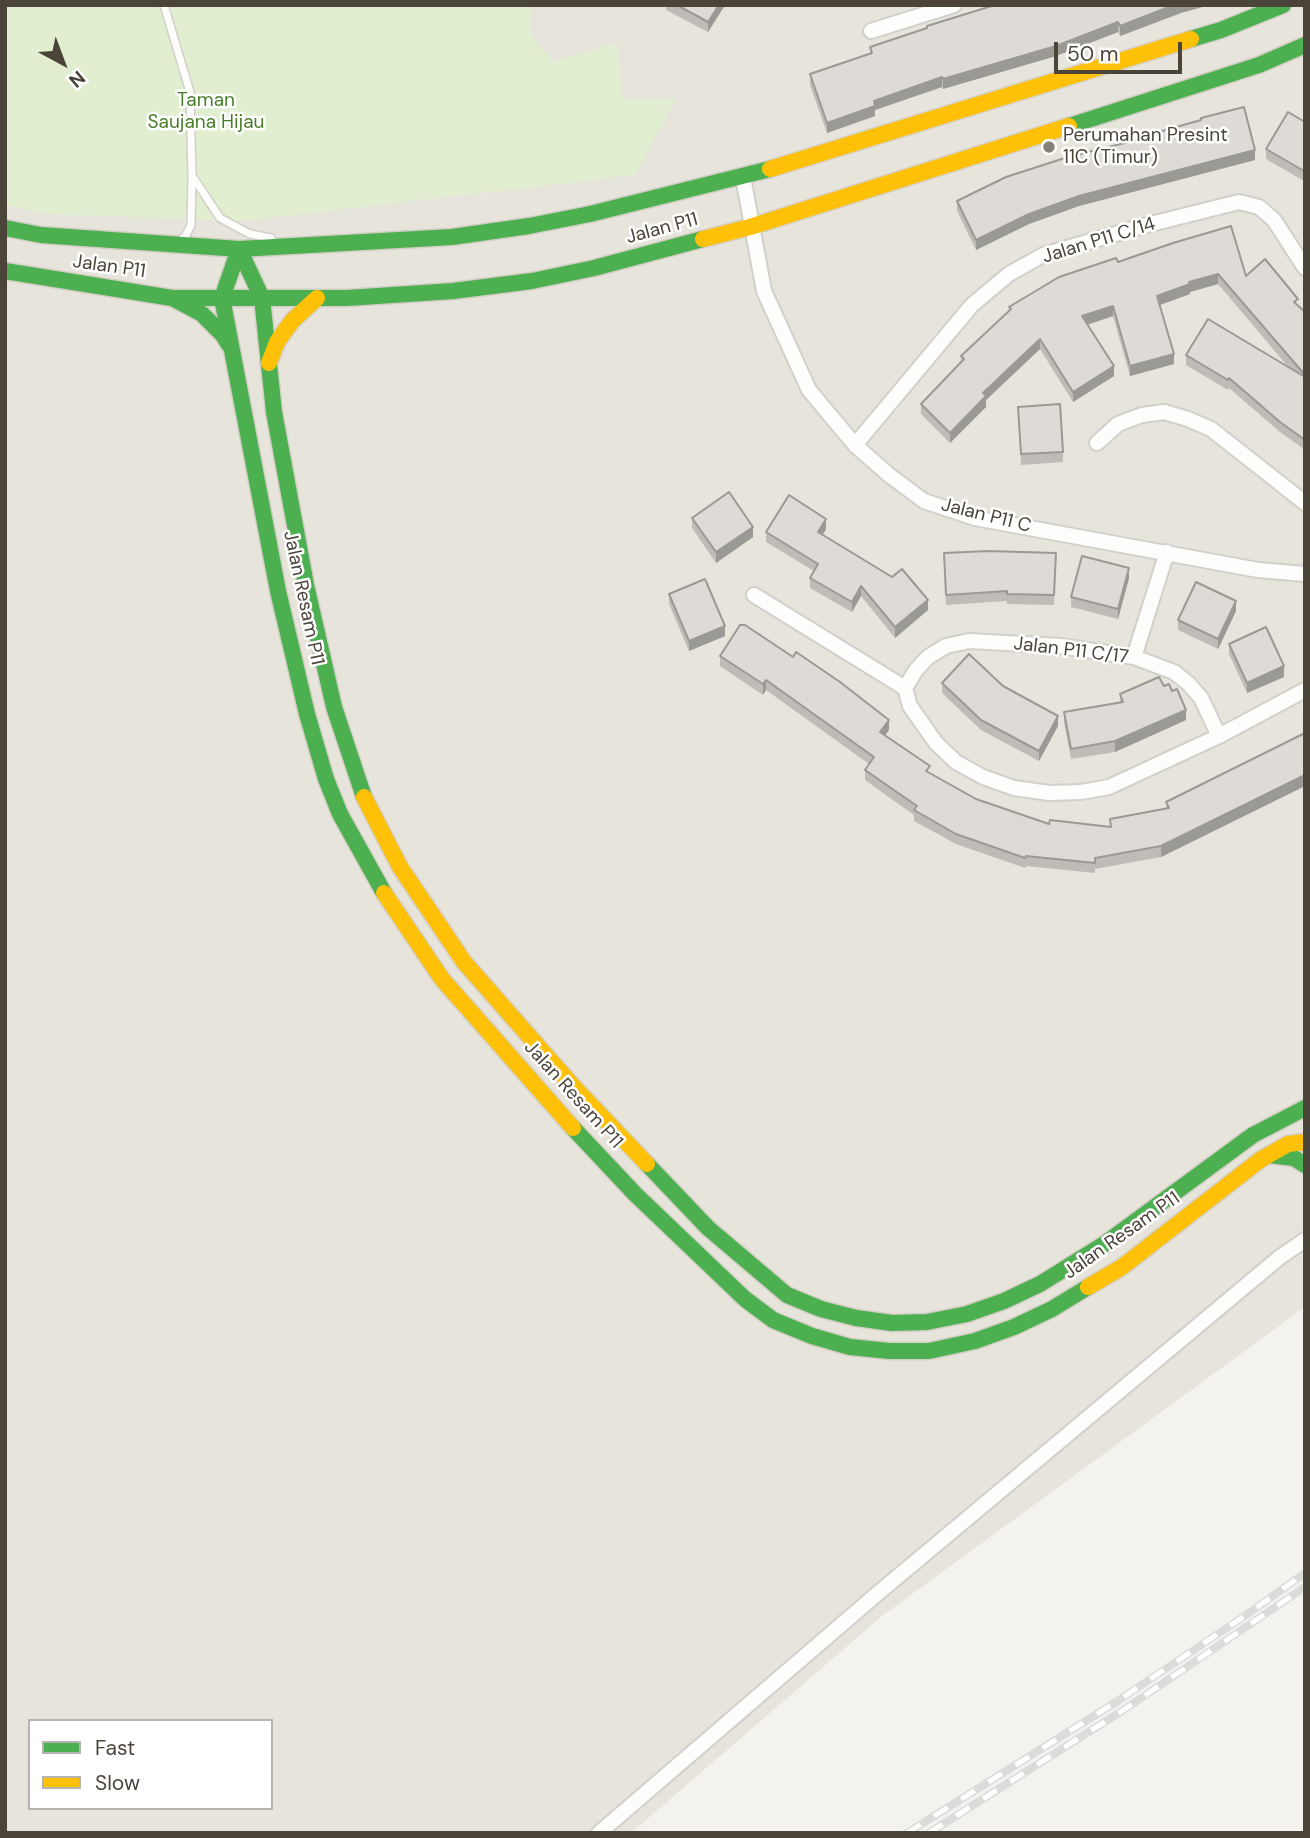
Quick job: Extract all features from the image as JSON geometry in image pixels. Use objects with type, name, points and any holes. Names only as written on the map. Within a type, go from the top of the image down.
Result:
[{"type":"main road","name":"Jalan P11","points":[[5,228],[41,234],[174,246],[239,249],[452,237],[529,226],[743,177],[1222,30],[1283,5]]},
{"type":"main road","name":"Jalan P11","points":[[5,271],[172,298],[317,298],[453,291],[532,281],[594,268],[750,226],[1259,65],[1305,45]]},
{"type":"main road","points":[[222,298],[239,249]]},
{"type":"main road","name":"Jalan Resam P11","points":[[239,249],[262,298],[274,412],[306,585],[334,707],[366,802],[400,867],[464,962],[572,1085],[708,1228],[762,1276],[787,1295],[821,1309],[856,1318],[892,1323],[927,1322],[967,1314],[1040,1284],[1107,1243],[1253,1135],[1305,1108]]},
{"type":"main road","points":[[172,298],[202,314],[223,335],[233,353]]},
{"type":"main road","name":"Jalan Resam P11","points":[[222,298],[278,591],[307,714],[326,779],[340,814],[376,881],[442,979],[551,1104],[635,1194],[745,1299],[774,1320],[811,1336],[850,1347],[929,1351],[975,1341],[1052,1309],[1122,1267],[1269,1154],[1288,1144],[1305,1142]]},
{"type":"main road","points":[[269,363],[277,342],[292,321],[317,298]]},
{"type":"main road","points":[[1269,1154],[1294,1158],[1305,1165]]},
{"type":"street","points":[[871,31],[954,5]]},
{"type":"street","name":"Jalan P11 C","points":[[743,177],[764,291],[809,390],[855,445],[924,500],[975,518],[1258,570],[1305,574]]},
{"type":"street","name":"Jalan P11 C/14","points":[[855,445],[972,305],[1009,274],[1043,255],[1239,202],[1259,207],[1274,220],[1305,268]]},
{"type":"street","points":[[1097,443],[1118,424],[1142,415],[1164,412],[1211,429],[1305,503]]},
{"type":"street","points":[[1133,657],[1167,552]]},
{"type":"street","points":[[754,595],[905,688],[910,706],[936,743],[956,762],[983,777],[1014,789],[1049,793],[1081,792],[1109,787],[1219,736],[1305,690]]},
{"type":"street","name":"Jalan P11 C/17","points":[[905,688],[928,657],[946,646],[969,642],[1060,646],[1133,657],[1174,672],[1189,684],[1201,698],[1219,736]]},
{"type":"street","points":[[1280,1258],[1305,1229]]},
{"type":"street","points":[[599,1833],[877,1594],[1305,1240]]},
{"type":"lane","points":[[164,5],[190,92],[191,225],[186,235],[174,246]]},
{"type":"lane","points":[[192,177],[220,218],[232,226],[250,234],[299,244]]},
{"type":"shaded area","points":[[5,5],[1305,5],[1305,1307],[882,1616],[631,1833],[5,1833]]},
{"type":"green space","name":"Taman Saujana Hijau","points":[[5,5],[531,5],[530,33],[553,62],[616,43],[623,99],[676,99],[635,175],[241,221],[49,214],[5,205]]},
{"type":"building","points":[[677,5],[719,5],[708,22]]},
{"type":"building","points":[[995,5],[1174,5],[1120,26],[1118,22],[1056,46],[943,79],[942,77],[874,101],[875,106],[827,123],[810,74],[872,53],[870,47]]},
{"type":"building","points":[[1244,107],[1255,150],[1079,196],[1029,214],[976,240],[957,201],[1006,177]]},
{"type":"building","points":[[1288,112],[1305,122],[1304,171],[1266,149]]},
{"type":"building","points":[[1231,226],[1246,276],[1265,259],[1298,299],[1294,302],[1305,312],[1305,375],[1218,274],[1189,282],[1190,284],[1157,296],[1174,354],[1130,366],[1113,306],[1082,316],[1114,366],[1073,392],[1040,339],[983,393],[986,396],[950,433],[921,404],[964,359],[961,356],[1011,309],[1009,307],[1059,277],[1116,258],[1118,262]]},
{"type":"building","points":[[1208,319],[1305,377],[1305,440],[1229,378],[1228,380],[1186,355]]},
{"type":"building","points":[[1060,404],[1063,452],[1021,454],[1018,407]]},
{"type":"building","points":[[729,492],[753,527],[716,552],[692,518]]},
{"type":"building","points":[[789,495],[826,519],[818,532],[892,577],[902,569],[928,600],[895,627],[861,586],[852,602],[810,578],[818,564],[766,532]]},
{"type":"building","points":[[944,553],[1056,553],[1054,595],[1007,594],[1007,591],[946,595]]},
{"type":"building","points":[[1082,556],[1129,568],[1118,609],[1071,597]]},
{"type":"building","points":[[705,579],[725,626],[689,641],[669,594]]},
{"type":"building","points":[[1196,582],[1236,601],[1218,639],[1178,620]]},
{"type":"building","points":[[740,625],[745,625],[793,657],[796,652],[889,720],[880,732],[930,766],[926,771],[976,799],[1049,824],[1050,820],[1111,827],[1110,819],[1169,808],[1166,802],[1305,733],[1305,775],[1161,846],[1095,858],[1095,863],[1025,858],[956,834],[914,810],[917,806],[865,770],[874,757],[766,680],[763,684],[720,656]]},
{"type":"building","points":[[1266,627],[1284,666],[1247,683],[1229,644]]},
{"type":"building","points":[[969,654],[1003,686],[1058,716],[1039,751],[981,720],[942,683]]},
{"type":"building","points":[[1159,677],[1164,686],[1169,684],[1172,691],[1177,689],[1186,710],[1115,741],[1071,749],[1064,712],[1123,702],[1120,694]]},
{"type":"railway","points":[[907,1833],[1116,1702],[1305,1573]]},
{"type":"railway","points":[[929,1833],[1122,1711],[1305,1587]]},
{"type":"traffic: fast","points":[[1191,39],[1283,5]]},
{"type":"traffic: fast","points":[[1069,126],[1259,65],[1305,45]]},
{"type":"traffic: fast","points":[[5,228],[41,235],[239,249],[452,237],[590,214],[770,169]]},
{"type":"traffic: fast","points":[[5,271],[172,298],[347,298],[453,291],[532,281],[594,268],[703,239]]},
{"type":"traffic: fast","points":[[239,249],[262,298],[274,412],[306,585],[334,707],[364,797]]},
{"type":"traffic: fast","points":[[222,298],[239,249]]},
{"type":"traffic: fast","points":[[222,298],[278,591],[307,714],[326,779],[340,814],[384,893]]},
{"type":"traffic: fast","points":[[174,299],[202,314],[229,345]]},
{"type":"traffic: fast","points":[[647,1164],[708,1228],[787,1295],[821,1309],[856,1318],[892,1323],[927,1322],[967,1314],[1040,1284],[1106,1243],[1253,1135],[1305,1108]]},
{"type":"traffic: fast","points":[[573,1128],[635,1194],[745,1299],[773,1320],[812,1336],[850,1347],[929,1351],[975,1341],[1014,1327],[1052,1309],[1088,1287]]},
{"type":"traffic: fast","points":[[1269,1155],[1294,1158],[1305,1165]]},
{"type":"traffic: slow","points":[[770,169],[1191,39]]},
{"type":"traffic: slow","points":[[703,239],[750,227],[1069,126]]},
{"type":"traffic: slow","points":[[269,363],[277,342],[292,321],[317,298]]},
{"type":"traffic: slow","points":[[364,797],[400,867],[464,962],[572,1085],[647,1164]]},
{"type":"traffic: slow","points":[[384,893],[442,979],[573,1128]]},
{"type":"traffic: slow","points":[[1088,1287],[1122,1267],[1260,1160],[1288,1144],[1305,1142]]},
{"type":"place","name":"Perumahan Presint 11C (Timur)","points":[[1049,147]]}]
